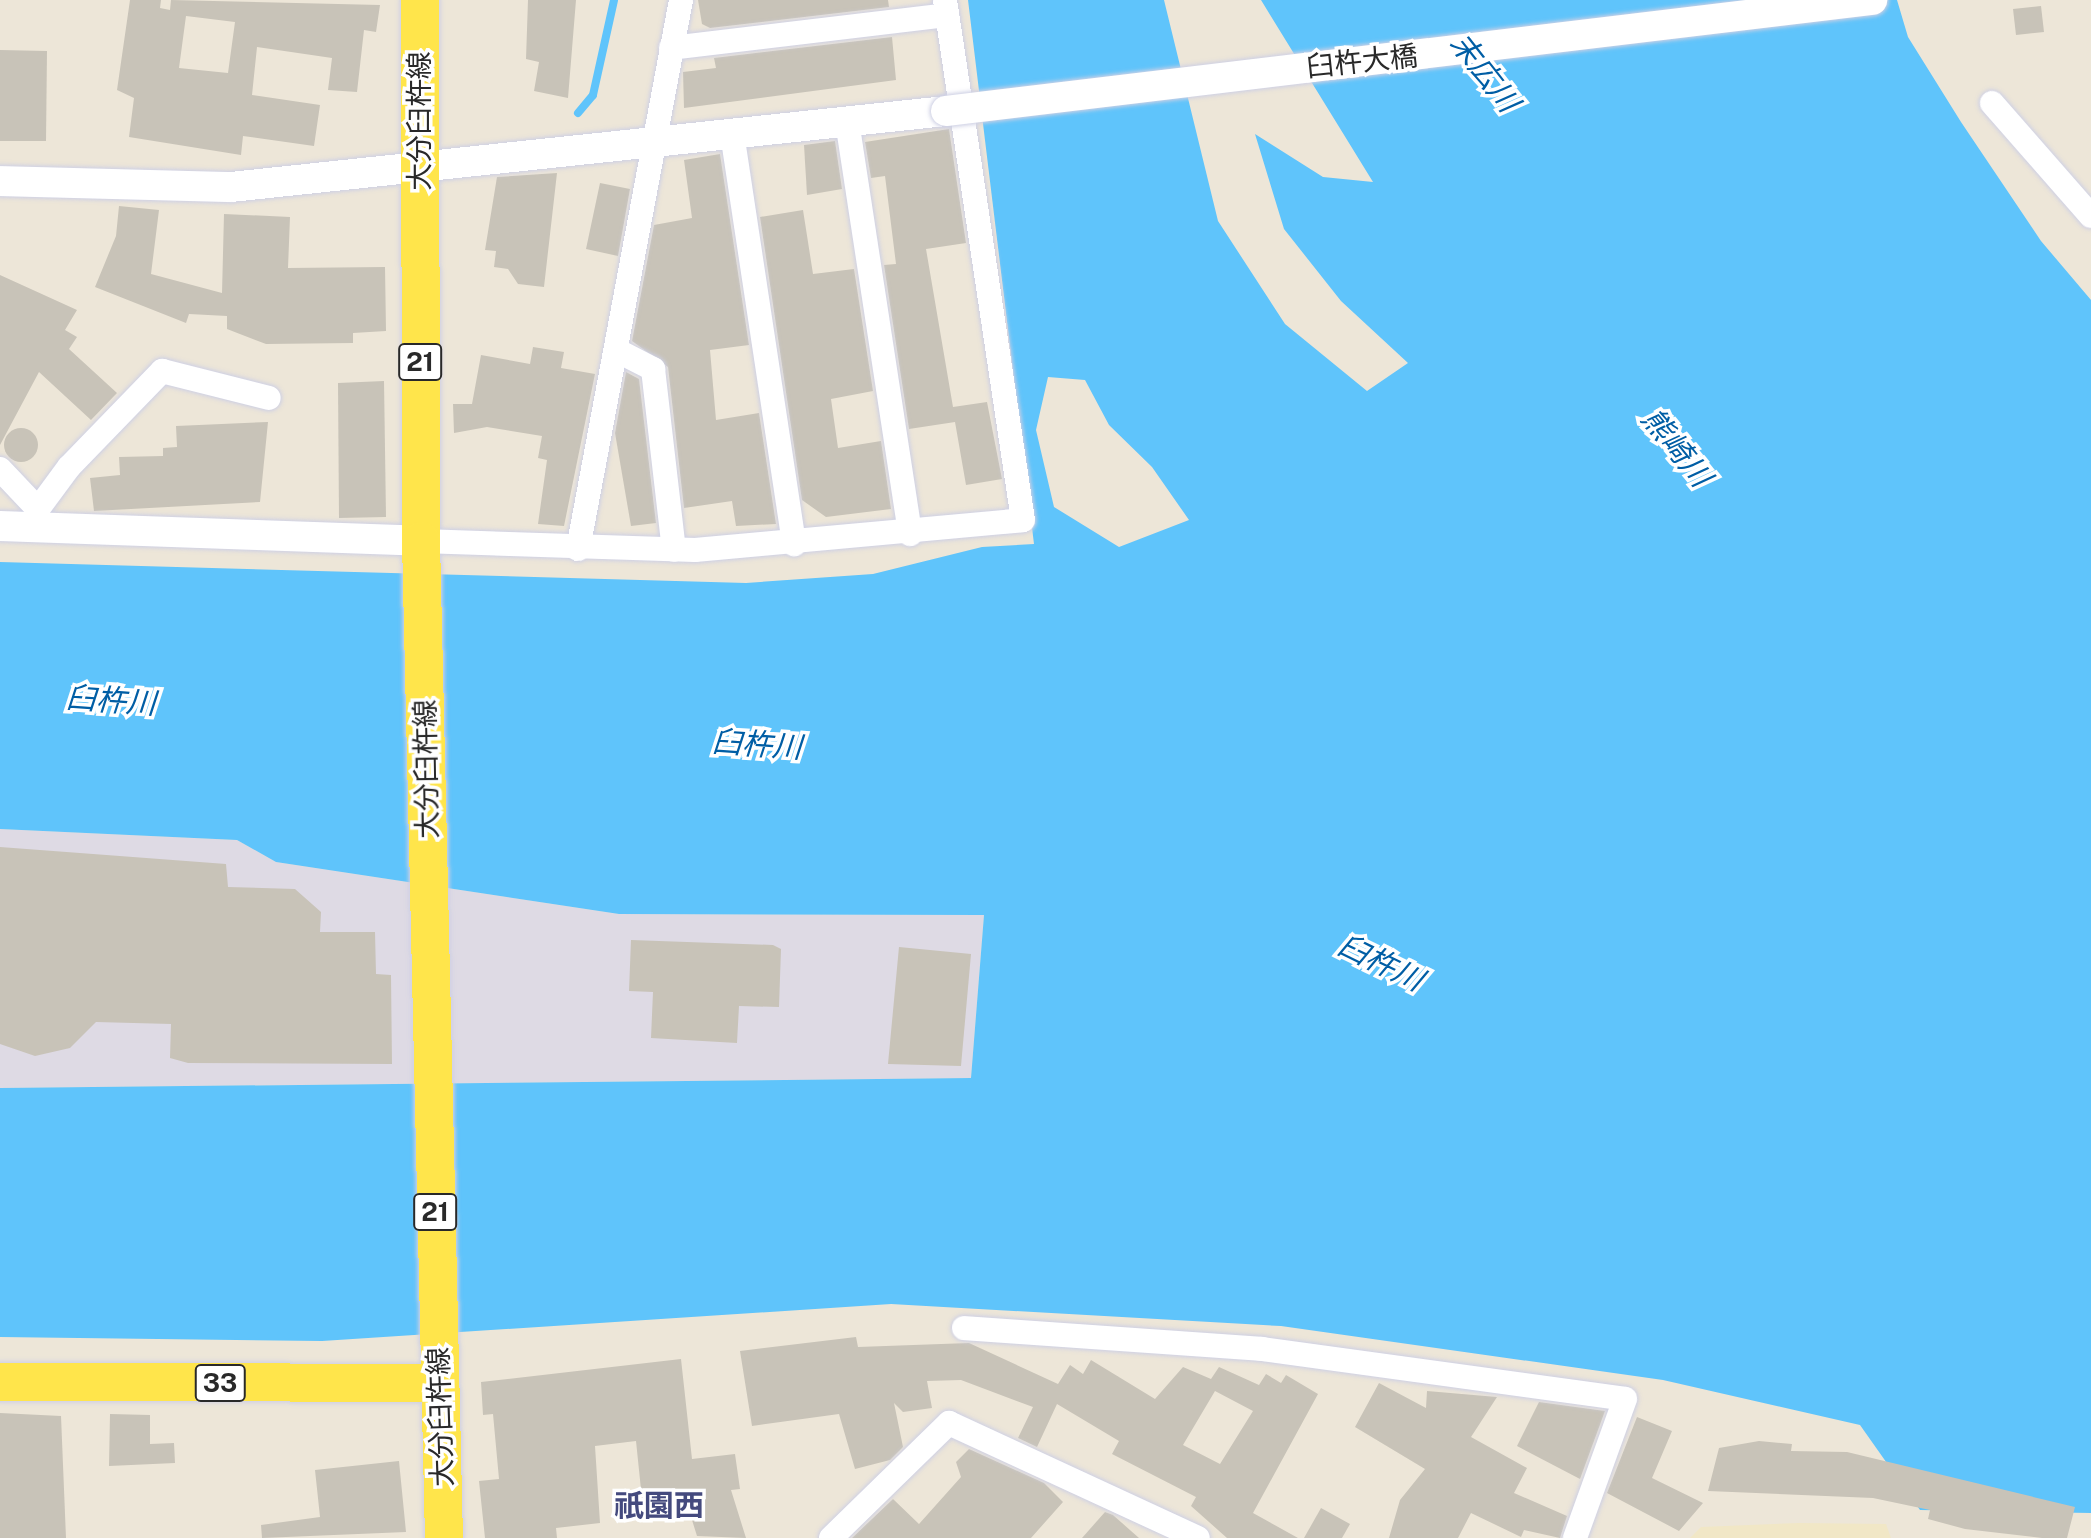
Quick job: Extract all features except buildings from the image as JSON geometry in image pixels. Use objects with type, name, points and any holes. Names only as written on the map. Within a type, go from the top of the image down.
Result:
[{"type":"main road","name":"大分臼杵線","points":[[420,0],[421,550],[444,1538]]},
{"type":"main road","name":"33","points":[[0,1382],[439,1368]]},
{"type":"street","points":[[578,549],[681,0]]},
{"type":"street","name":"臼杵大橋","points":[[0,181],[231,187],[946,111],[1872,0]]},
{"type":"street","points":[[0,526],[38,519],[421,550],[674,550],[794,544],[1023,520],[946,8],[671,48]]},
{"type":"street","points":[[1992,103],[2091,216]]},
{"type":"street","points":[[847,121],[910,534]]},
{"type":"street","points":[[732,133],[794,544]]},
{"type":"street","points":[[616,350],[653,369],[674,550]]},
{"type":"street","points":[[38,519],[162,371],[269,398]]},
{"type":"street","points":[[0,469],[38,519]]},
{"type":"street","points":[[964,1328],[1262,1349],[1625,1399],[1575,1538]]},
{"type":"street","points":[[831,1538],[949,1423],[1198,1538]]},
{"type":"shaded area","points":[[0,829],[237,840],[276,862],[619,914],[984,915],[971,1078],[0,1088]]},
{"type":"shaded area","points":[[1799,1523],[1886,1524],[1891,1538],[1690,1538],[1701,1527]]},
{"type":"water","points":[[968,0],[1164,0],[1218,221],[1285,324],[1367,391],[1408,363],[1341,301],[1284,229],[1255,134],[1323,177],[1373,182],[1261,0],[1897,0],[1908,37],[1961,122],[2041,241],[2091,300],[2091,1513],[1920,1510],[1860,1425],[1663,1380],[1281,1326],[891,1304],[322,1341],[0,1337],[0,1088],[971,1078],[984,915],[619,914],[276,862],[237,840],[0,829],[0,562],[746,583],[873,574],[982,547],[1034,544]],"holes":[[[1048,377],[1085,380],[1109,425],[1152,467],[1189,520],[1119,547],[1054,507],[1036,430]]]},
{"type":"waterway","points":[[578,113],[593,95],[614,0]]},
{"type":"district","name":"祇園西","points":[[659,1505]]},
{"type":"water label","name":"末広川","points":[[1485,72]]},
{"type":"water label","name":"熊崎川","points":[[1677,447]]},
{"type":"water label","name":"臼杵川","points":[[111,700]]},
{"type":"water label","name":"臼杵川","points":[[757,744]]},
{"type":"water label","name":"臼杵川","points":[[1381,962]]}]
